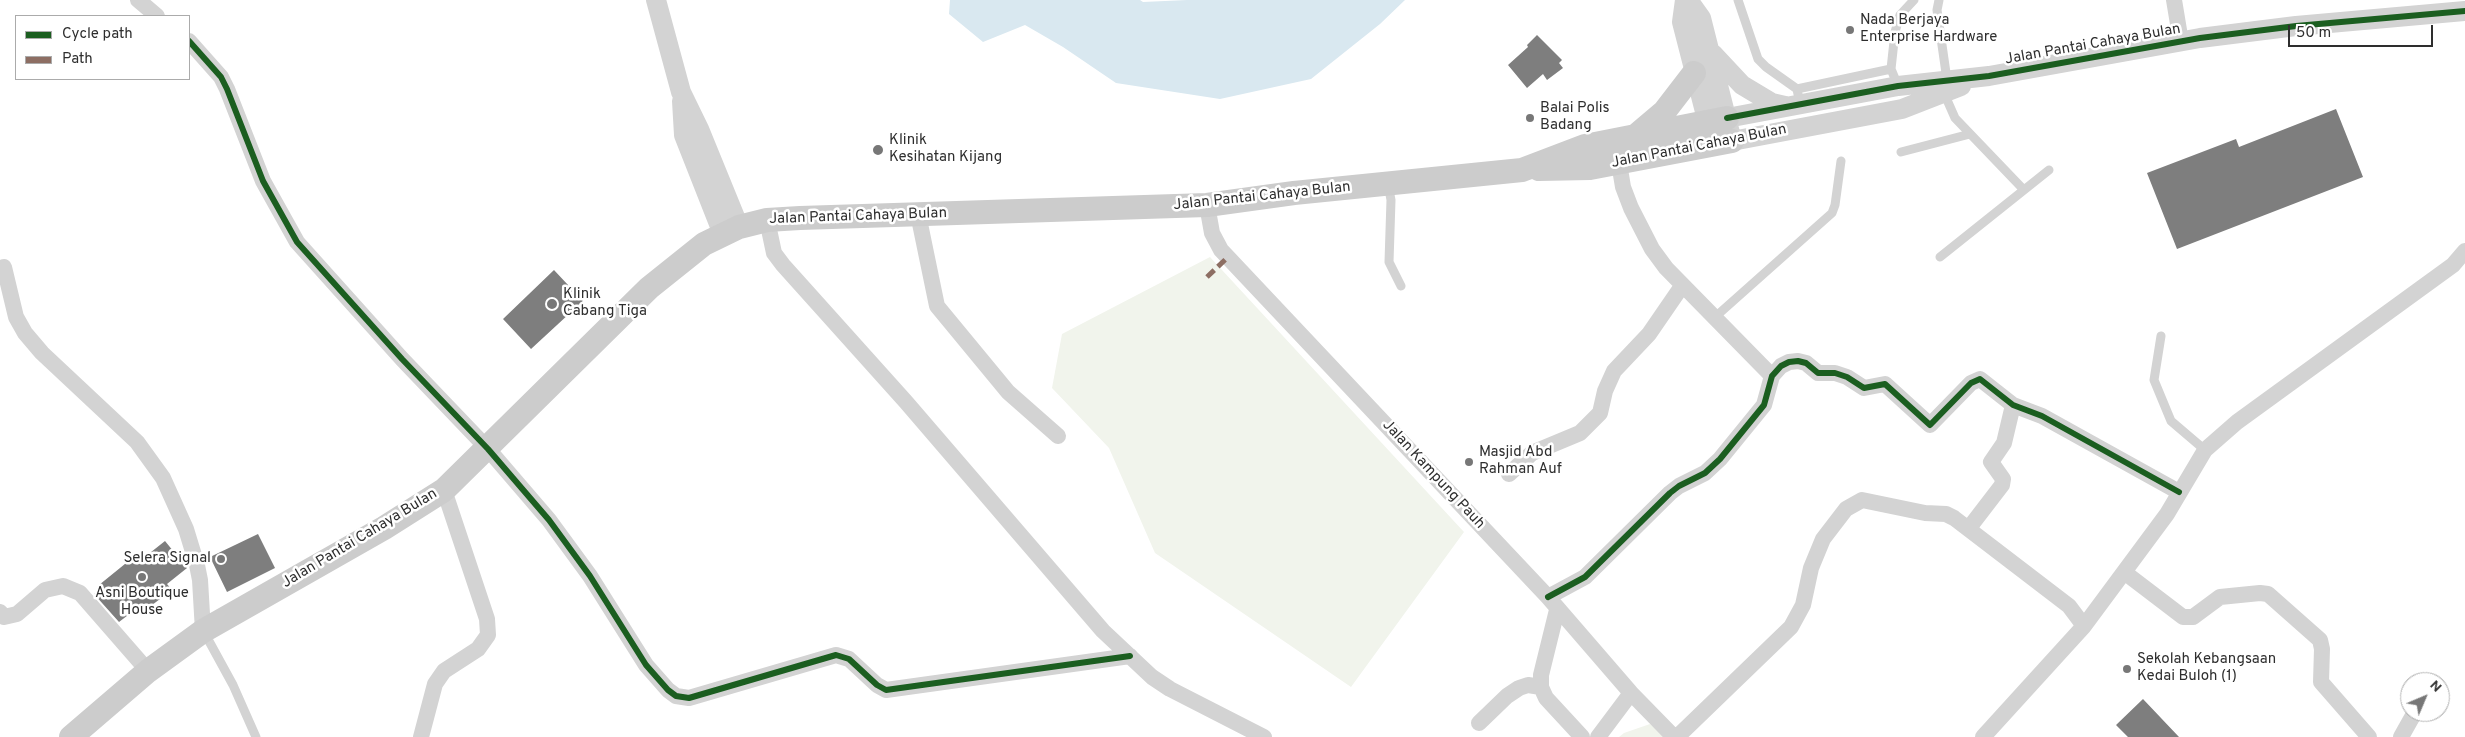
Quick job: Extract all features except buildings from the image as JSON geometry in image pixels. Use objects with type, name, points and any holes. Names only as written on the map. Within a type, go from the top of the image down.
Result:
[{"type":"main road","points":[[1624,138],[1639,134],[1664,112],[1694,74]]},
{"type":"main road","name":"Jalan Pantai Cahaya Bulan","points":[[1531,166],[1585,146],[1624,138],[1720,132]]},
{"type":"main road","name":"Jalan Pantai Cahaya Bulan","points":[[71,737],[148,671],[203,631],[384,528],[444,490],[488,449],[649,288],[683,258],[731,230],[767,220],[1207,206],[1531,166],[1590,168],[1618,163],[1720,132]]},
{"type":"street","points":[[138,0],[156,15]]},
{"type":"street","points":[[656,0],[681,92],[699,129],[731,230]]},
{"type":"street","points":[[1686,0],[1701,18],[1708,46],[1720,132]]},
{"type":"street","points":[[1686,0],[1682,22],[1694,74],[1720,132]]},
{"type":"street","points":[[2174,0],[2181,42]]},
{"type":"street","name":"Jalan Pantai Cahaya Bulan","points":[[1720,132],[1902,109],[1945,87],[1989,76],[2181,42],[2440,7],[2465,11]]},
{"type":"street","points":[[190,42],[221,77],[263,181],[297,242],[402,359],[488,449],[549,520],[590,576],[646,665],[668,690],[676,696],[689,698],[836,655],[849,658],[886,690],[1130,656]]},
{"type":"street","points":[[1708,46],[1718,60],[1742,85],[1772,103],[1795,100]]},
{"type":"street","name":"Jalan Pantai Cahaya Bulan","points":[[1720,132],[1795,100],[1894,78],[1945,87]]},
{"type":"street","points":[[1618,163],[1623,187],[1640,228],[1657,255],[1682,286],[1772,376]]},
{"type":"street","name":"Jalan Kampung Pauh","points":[[1207,206],[1212,233],[1220,250],[1552,604],[1631,693],[1676,737]]},
{"type":"street","points":[[918,214],[937,306],[1008,392],[1058,436]]},
{"type":"street","points":[[767,220],[774,253],[906,402],[1103,631],[1170,689],[1264,737]]},
{"type":"street","points":[[1983,737],[2084,626],[2167,514],[2206,450],[2245,416],[2453,265],[2465,251]]},
{"type":"street","points":[[4,267],[16,317],[24,333],[42,353],[137,442],[163,478],[186,529],[197,565],[200,580],[203,631]]},
{"type":"street","points":[[1509,474],[1532,453],[1580,433],[1600,413],[1605,390],[1614,371],[1649,334],[1682,286]]},
{"type":"street","points":[[1582,737],[1546,698],[1541,687],[1541,675],[1552,604],[1585,577],[1670,493],[1679,486],[1705,473],[1720,459],[1764,405],[1772,376],[1782,366],[1798,361],[1806,363],[1818,373],[1835,373],[1847,377],[1861,388],[1885,384],[1930,425],[1977,379],[2013,404],[2042,416],[2179,492]]},
{"type":"street","points":[[1969,528],[2002,485],[2003,479],[1991,462],[2004,443],[2013,404]]},
{"type":"street","points":[[421,737],[436,684],[444,671],[478,649],[488,636],[487,619],[444,490]]},
{"type":"street","points":[[1676,737],[1791,627],[1803,605],[1816,553],[1823,539],[1846,508],[1854,503],[1869,500],[1904,510],[1946,514],[1969,528],[2068,606],[2084,626]]},
{"type":"street","points":[[2124,572],[2183,617],[2193,617],[2220,597],[2260,593],[2271,596],[2320,640],[2322,649],[2320,682],[2369,737]]},
{"type":"street","points":[[0,612],[4,617],[17,614],[45,590],[63,586],[80,593],[148,671]]},
{"type":"street","points":[[1479,723],[1507,696],[1519,688],[1528,685],[1541,687]]},
{"type":"street","points":[[1598,737],[1631,693]]},
{"type":"street","points":[[2401,737],[2409,722]]},
{"type":"lane","points":[[1738,0],[1758,59],[1795,100]]},
{"type":"lane","points":[[1894,78],[1896,23],[1906,7],[1914,0]]},
{"type":"lane","points":[[1939,0],[1937,10],[1945,87],[1953,114],[2024,190]]},
{"type":"lane","points":[[1901,152],[1970,134]]},
{"type":"lane","points":[[1714,318],[1832,212],[1835,205],[1841,161]]},
{"type":"lane","points":[[1940,257],[2049,170]]},
{"type":"lane","points":[[1388,184],[1391,200],[1389,262],[1401,286]]},
{"type":"lane","points":[[2160,336],[2154,380],[2171,421],[2206,450]]},
{"type":"lane","points":[[203,631],[233,685],[256,737]]},
{"type":"shaded area","points":[[950,0],[1140,0],[1143,2],[1187,0],[1405,0],[1380,24],[1311,79],[1220,99],[1116,83],[1063,47],[1025,25],[983,42],[949,14]]},
{"type":"shaded area","points":[[1210,257],[1464,532],[1351,687],[1155,553],[1109,448],[1052,388],[1062,334]]},
{"type":"shaded area","points":[[1650,724],[1667,737],[1619,737],[1624,733]]},
{"type":"marked path","points":[[1207,277],[1227,258]]},
{"type":"cycle path","points":[[1727,118],[1898,86],[1989,76],[2200,38],[2296,26],[2465,11]]},
{"type":"cycle path","points":[[190,42],[221,77],[263,181],[297,242],[402,359],[488,449],[549,520],[590,576],[646,665],[668,690],[676,696],[689,698],[836,655],[849,659],[877,685],[886,690],[1130,656]]},
{"type":"cycle path","points":[[1548,597],[1585,577],[1670,493],[1679,486],[1705,473],[1720,459],[1764,405],[1772,376],[1781,366],[1789,362],[1798,361],[1806,363],[1818,373],[1835,373],[1847,377],[1864,388],[1885,384],[1930,425],[1971,383],[1980,379],[2013,405],[2042,416],[2179,492]]},
{"type":"place","name":"Nada Berjaya Enterprise Hardware","points":[[1850,30]]},
{"type":"place","name":"Balai Polis Badang","points":[[1530,118]]},
{"type":"place","name":"Klinik Kesihatan Kijang","points":[[878,150]]},
{"type":"place","name":"Klinik Cabang Tiga","points":[[552,304]]},
{"type":"place","name":"Masjid Abd Rahman Auf","points":[[1469,462]]},
{"type":"place","name":"Selera Signal","points":[[221,559]]},
{"type":"place","name":"Asni Boutique House","points":[[142,577]]},
{"type":"place","name":"Sekolah Kebangsaan Kedai Buloh (1)","points":[[2127,669]]}]
